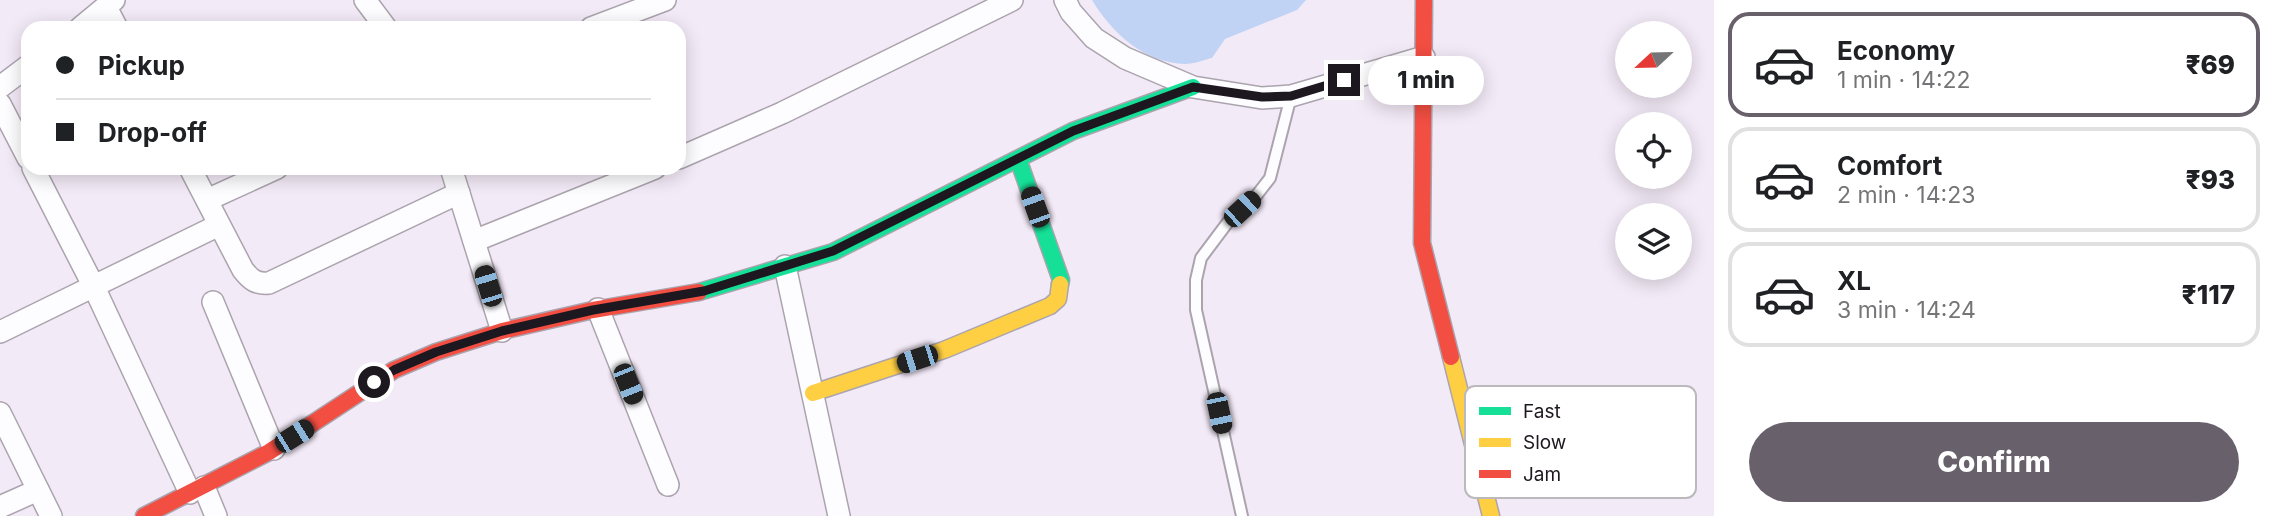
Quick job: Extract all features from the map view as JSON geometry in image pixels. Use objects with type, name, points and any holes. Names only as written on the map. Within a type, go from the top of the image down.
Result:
[{"type":"street","points":[[366,0],[381,21]]},
{"type":"street","points":[[610,21],[665,0]]},
{"type":"street","points":[[686,155],[782,113],[1012,0]]},
{"type":"street","points":[[1065,0],[1071,12],[1094,38],[1125,58],[1193,87],[1262,97],[1291,96],[1424,57]]},
{"type":"street","points":[[1424,0],[1422,243],[1465,413]]},
{"type":"street","points":[[88,21],[110,3],[115,21]]},
{"type":"street","points":[[0,87],[21,71]]},
{"type":"street","points":[[144,516],[274,449],[394,370],[436,352],[502,331],[598,309],[704,291],[833,251],[1073,131],[1193,87]]},
{"type":"street","points":[[0,104],[21,145]]},
{"type":"street","points":[[813,393],[944,350],[1050,306],[1058,299],[1061,279],[1018,159]]},
{"type":"street","points":[[37,175],[197,490],[216,516]]},
{"type":"street","points":[[194,175],[250,279],[259,284],[269,283],[459,193]]},
{"type":"street","points":[[206,200],[261,175]]},
{"type":"street","points":[[453,175],[502,331]]},
{"type":"street","points":[[474,241],[638,175]]},
{"type":"street","points":[[0,332],[219,225]]},
{"type":"street","points":[[785,266],[839,516]]},
{"type":"street","points":[[213,302],[274,449]]},
{"type":"street","points":[[598,309],[668,485]]},
{"type":"street","points":[[0,413],[51,516]]},
{"type":"street","points":[[0,507],[38,490]]},
{"type":"street","points":[[1486,498],[1491,516]]},
{"type":"lane","points":[[1242,516],[1196,310],[1196,281],[1201,258],[1228,222],[1256,196],[1269,178],[1291,96]]},
{"type":"water","points":[[1092,0],[1306,0],[1297,10],[1225,39],[1212,58],[1185,64],[1156,58],[1131,44],[1109,24]]},
{"type":"traffic: fast","points":[[699,292],[833,252],[1073,131],[1193,87]]},
{"type":"traffic: fast","points":[[1018,159],[1061,280],[1060,284]]},
{"type":"traffic: slow","points":[[813,393],[944,350],[1050,306],[1058,299],[1060,284]]},
{"type":"traffic: slow","points":[[1451,357],[1465,413]]},
{"type":"traffic: slow","points":[[1486,498],[1491,516]]},
{"type":"traffic: jam","points":[[1424,0],[1422,243],[1451,357]]},
{"type":"traffic: jam","points":[[144,516],[269,452],[394,370],[436,352],[502,331],[593,310],[699,292]]},
{"type":"route","points":[[374,382],[436,352],[502,331],[593,310],[704,291],[833,251],[1073,131],[1193,87],[1262,97],[1291,96],[1344,80]]}]
